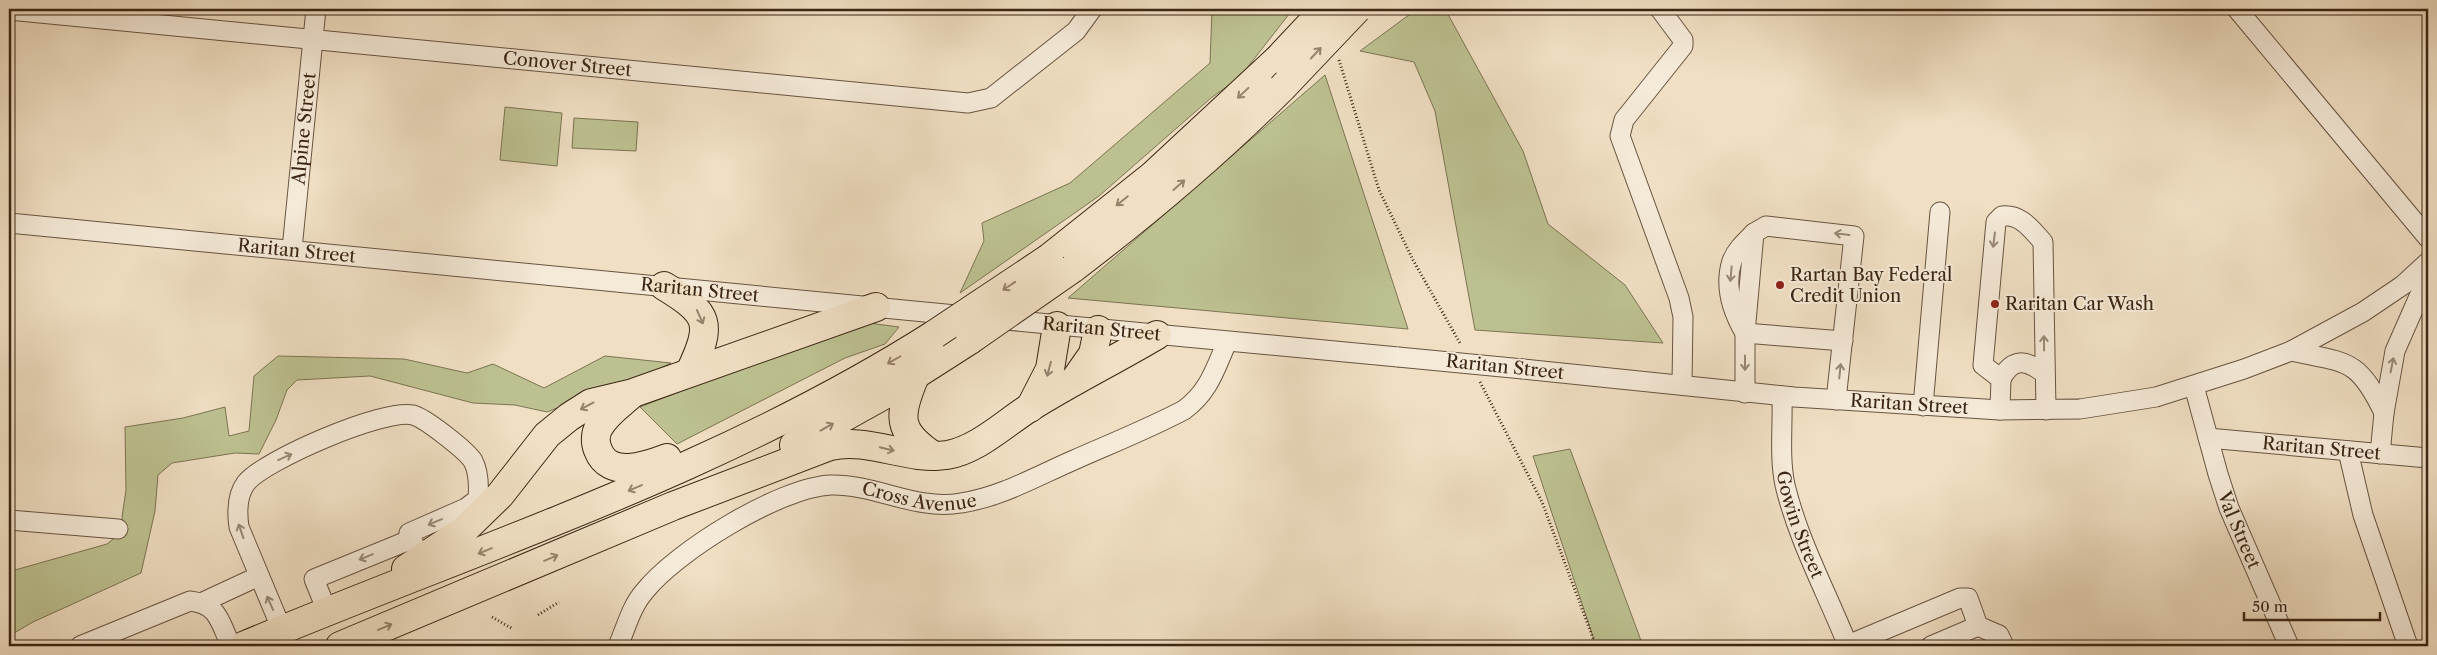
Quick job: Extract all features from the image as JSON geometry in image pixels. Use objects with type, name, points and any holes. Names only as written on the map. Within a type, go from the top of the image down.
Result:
[{"type":"highway","points":[[707,492],[825,428],[915,376],[970,340],[1061,264],[1278,59],[1326,9]]},
{"type":"highway","points":[[243,646],[360,597],[432,572],[504,543],[759,433],[832,396],[935,334],[1061,264],[1167,195],[1229,140],[1282,88],[1357,9]]},
{"type":"highway","points":[[664,286],[690,302],[703,320],[703,340],[690,372]]},
{"type":"highway","points":[[360,597],[416,549],[449,541],[471,514],[500,494],[535,448],[558,425],[591,403],[633,393],[876,306]]},
{"type":"highway","points":[[1030,408],[1050,369],[1057,326]]},
{"type":"highway","points":[[1072,384],[1093,354],[1098,330]]},
{"type":"highway","points":[[341,646],[707,492],[841,444],[867,445],[909,454],[934,456],[953,453],[968,447],[1030,408],[1157,335]]},
{"type":"highway","points":[[915,376],[904,403],[903,422],[912,440],[934,456]]},
{"type":"highway","points":[[633,393],[608,414],[598,429],[596,436],[598,451],[608,463],[616,466],[627,468],[645,466],[675,455],[759,433]]},
{"type":"street","name":"Alpine Street","points":[[292,249],[316,9]]},
{"type":"street","name":"Conover Street","points":[[9,10],[314,38],[968,103],[991,98],[1076,31],[1092,9]]},
{"type":"street","points":[[1660,9],[1683,40],[1683,46],[1624,120],[1620,136],[1679,298],[1683,317],[1682,385]]},
{"type":"street","points":[[2241,10],[2428,238]]},
{"type":"street","points":[[1924,406],[1940,212]]},
{"type":"street","points":[[2001,379],[1983,364],[1996,222],[2002,216],[2010,215],[2022,220],[2043,242],[2046,410]]},
{"type":"street","name":"Raritan Street","points":[[9,222],[876,306],[1098,330],[1524,368],[1744,393],[2000,410],[2080,409],[2156,397],[2194,386],[2292,351],[2363,312],[2403,285],[2428,262]]},
{"type":"street","points":[[1744,393],[1745,333],[1754,233],[1766,226],[1854,236],[1836,400]]},
{"type":"street","points":[[2380,454],[2384,413],[2395,351],[2428,276]]},
{"type":"street","points":[[1745,333],[1843,341]]},
{"type":"street","name":"Cross Avenue","points":[[618,646],[634,606],[658,576],[691,550],[761,509],[807,490],[831,485],[863,489],[933,505],[959,504],[997,494],[1184,410],[1202,395],[1227,342]]},
{"type":"street","points":[[2292,351],[2336,360],[2354,368],[2369,384],[2384,413]]},
{"type":"street","points":[[2000,410],[2001,379],[2006,369],[2017,363],[2031,363],[2044,373]]},
{"type":"street","points":[[2194,386],[2208,438]]},
{"type":"street","name":"Gowin Street","points":[[1782,396],[1782,460],[1785,484],[1795,518],[1848,646]]},
{"type":"street","points":[[282,630],[258,576],[236,510],[245,484],[274,462],[361,423],[394,414],[414,415],[438,429],[473,461],[479,481],[478,499],[471,514]]},
{"type":"street","name":"Raritan Street","points":[[2208,438],[2380,454],[2423,455]]},
{"type":"street","name":"Val Street","points":[[2208,438],[2229,508],[2289,646]]},
{"type":"street","points":[[2348,451],[2363,515],[2408,646]]},
{"type":"street","points":[[9,520],[118,529]]},
{"type":"street","points":[[327,611],[314,579],[416,549]]},
{"type":"street","points":[[80,646],[190,601],[203,602],[258,576]]},
{"type":"street","points":[[1848,646],[1960,598],[1968,598],[1978,626]]},
{"type":"street","points":[[203,602],[214,610],[231,646]]},
{"type":"street","points":[[1931,646],[1978,626],[1999,635],[2004,646]]},
{"type":"path","points":[[1338,58],[1379,190],[1413,260],[1463,350]]},
{"type":"path","points":[[1477,375],[1542,502],[1596,646]]},
{"type":"path","points":[[538,615],[559,602]]},
{"type":"path","points":[[492,617],[513,629]]},
{"type":"green space","points":[[1212,9],[1293,9],[1240,77],[1211,98],[1099,196],[960,293],[984,241],[982,223],[1070,183],[1210,63]]},
{"type":"green space","points":[[1417,9],[1445,9],[1523,151],[1548,224],[1625,285],[1663,343],[1475,330],[1435,111],[1414,62],[1360,51]]},
{"type":"green space","points":[[1325,75],[1408,329],[1068,298]]},
{"type":"green space","points":[[505,107],[562,113],[557,166],[500,160]]},
{"type":"green space","points":[[574,118],[638,122],[636,151],[572,148]]},
{"type":"green space","points":[[861,322],[899,327],[885,344],[845,358],[677,444],[640,407]]},
{"type":"green space","points":[[278,356],[404,359],[467,373],[493,364],[544,388],[605,356],[671,363],[628,383],[621,382],[547,412],[515,405],[473,403],[370,376],[297,380],[287,390],[276,420],[259,454],[235,453],[172,463],[158,475],[155,511],[141,573],[33,622],[9,636],[9,576],[15,570],[107,544],[124,530],[122,517],[126,490],[125,427],[183,418],[225,407],[229,436],[249,431],[254,376]]},
{"type":"green space","points":[[1570,449],[1643,646],[1596,646],[1533,456]]},
{"type":"place","name":"Rartan Bay Federal Credit Union","points":[[1780,285]]},
{"type":"place","name":"Raritan Car Wash","points":[[1995,304]]}]
